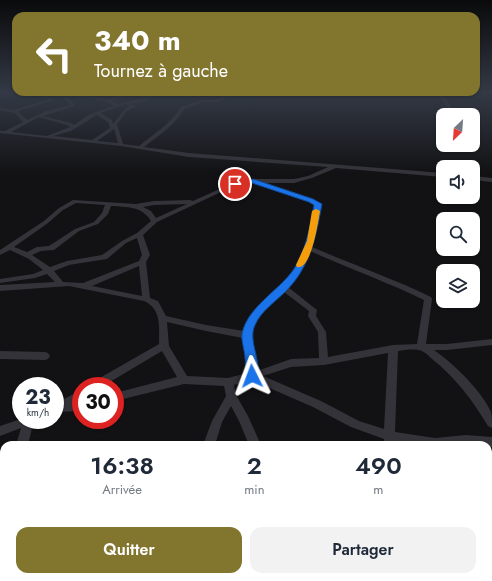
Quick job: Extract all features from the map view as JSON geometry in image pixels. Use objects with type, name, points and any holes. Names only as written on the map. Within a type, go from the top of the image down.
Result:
[{"type":"street","points":[[3,133],[30,120]]},
{"type":"street","points":[[54,120],[69,124],[73,128]]},
{"type":"street","points":[[47,137],[73,128],[84,120]]},
{"type":"street","points":[[93,142],[112,128],[109,120]]},
{"type":"street","points":[[118,120],[115,124],[121,145]]},
{"type":"street","points":[[140,148],[174,120]]},
{"type":"street","points":[[3,133],[121,145],[189,155],[436,174]]},
{"type":"street","points":[[0,281],[35,276],[75,261],[104,257],[124,242],[139,234],[155,221],[235,184],[253,181],[294,181],[310,177],[335,166]]},
{"type":"street","points":[[480,179],[492,180]]},
{"type":"street","points":[[252,376],[247,335],[250,324],[262,308],[284,288],[298,269],[311,241],[317,203],[253,181]]},
{"type":"street","points":[[0,253],[75,201],[108,205],[136,206],[154,203],[195,202]]},
{"type":"street","points":[[154,203],[170,213]]},
{"type":"street","points":[[27,255],[40,249],[51,248],[76,230],[96,223],[105,214],[108,205]]},
{"type":"street","points":[[136,206],[147,210],[155,221]]},
{"type":"street","points":[[139,234],[146,255],[142,262],[146,299]]},
{"type":"street","points":[[9,246],[27,255],[50,270],[61,284]]},
{"type":"street","points":[[308,248],[352,267],[393,282],[428,298],[421,346]]},
{"type":"street","points":[[84,286],[142,262]]},
{"type":"street","points":[[0,288],[61,284],[84,286],[111,293],[146,299],[155,304],[163,318],[164,346],[184,380]]},
{"type":"street","points":[[284,288],[313,310],[312,316],[322,332],[324,361]]},
{"type":"street","points":[[163,318],[213,330],[247,335]]},
{"type":"street","points":[[124,394],[144,388],[184,380],[228,382],[291,363],[324,361],[393,348],[453,346],[492,342]]},
{"type":"street","points":[[111,377],[164,346]]},
{"type":"street","points":[[421,346],[453,370],[472,392],[492,423]]},
{"type":"street","points":[[389,440],[393,348]]},
{"type":"street","points":[[0,355],[46,356]]},
{"type":"street","points":[[252,376],[317,404],[389,440],[405,441]]},
{"type":"street","points":[[228,382],[231,396],[244,419],[253,441]]},
{"type":"street","points":[[210,441],[217,421],[231,396]]},
{"type":"street","points":[[0,431],[12,427]]},
{"type":"street","points":[[23,441],[27,429]]},
{"type":"street","points":[[456,441],[479,441]]},
{"type":"slow traffic","points":[[300,265],[311,241],[316,211]]},
{"type":"route","points":[[235,184],[253,181],[311,200],[318,204],[311,241],[298,269],[284,288],[262,308],[250,324],[247,335],[252,376]]}]
